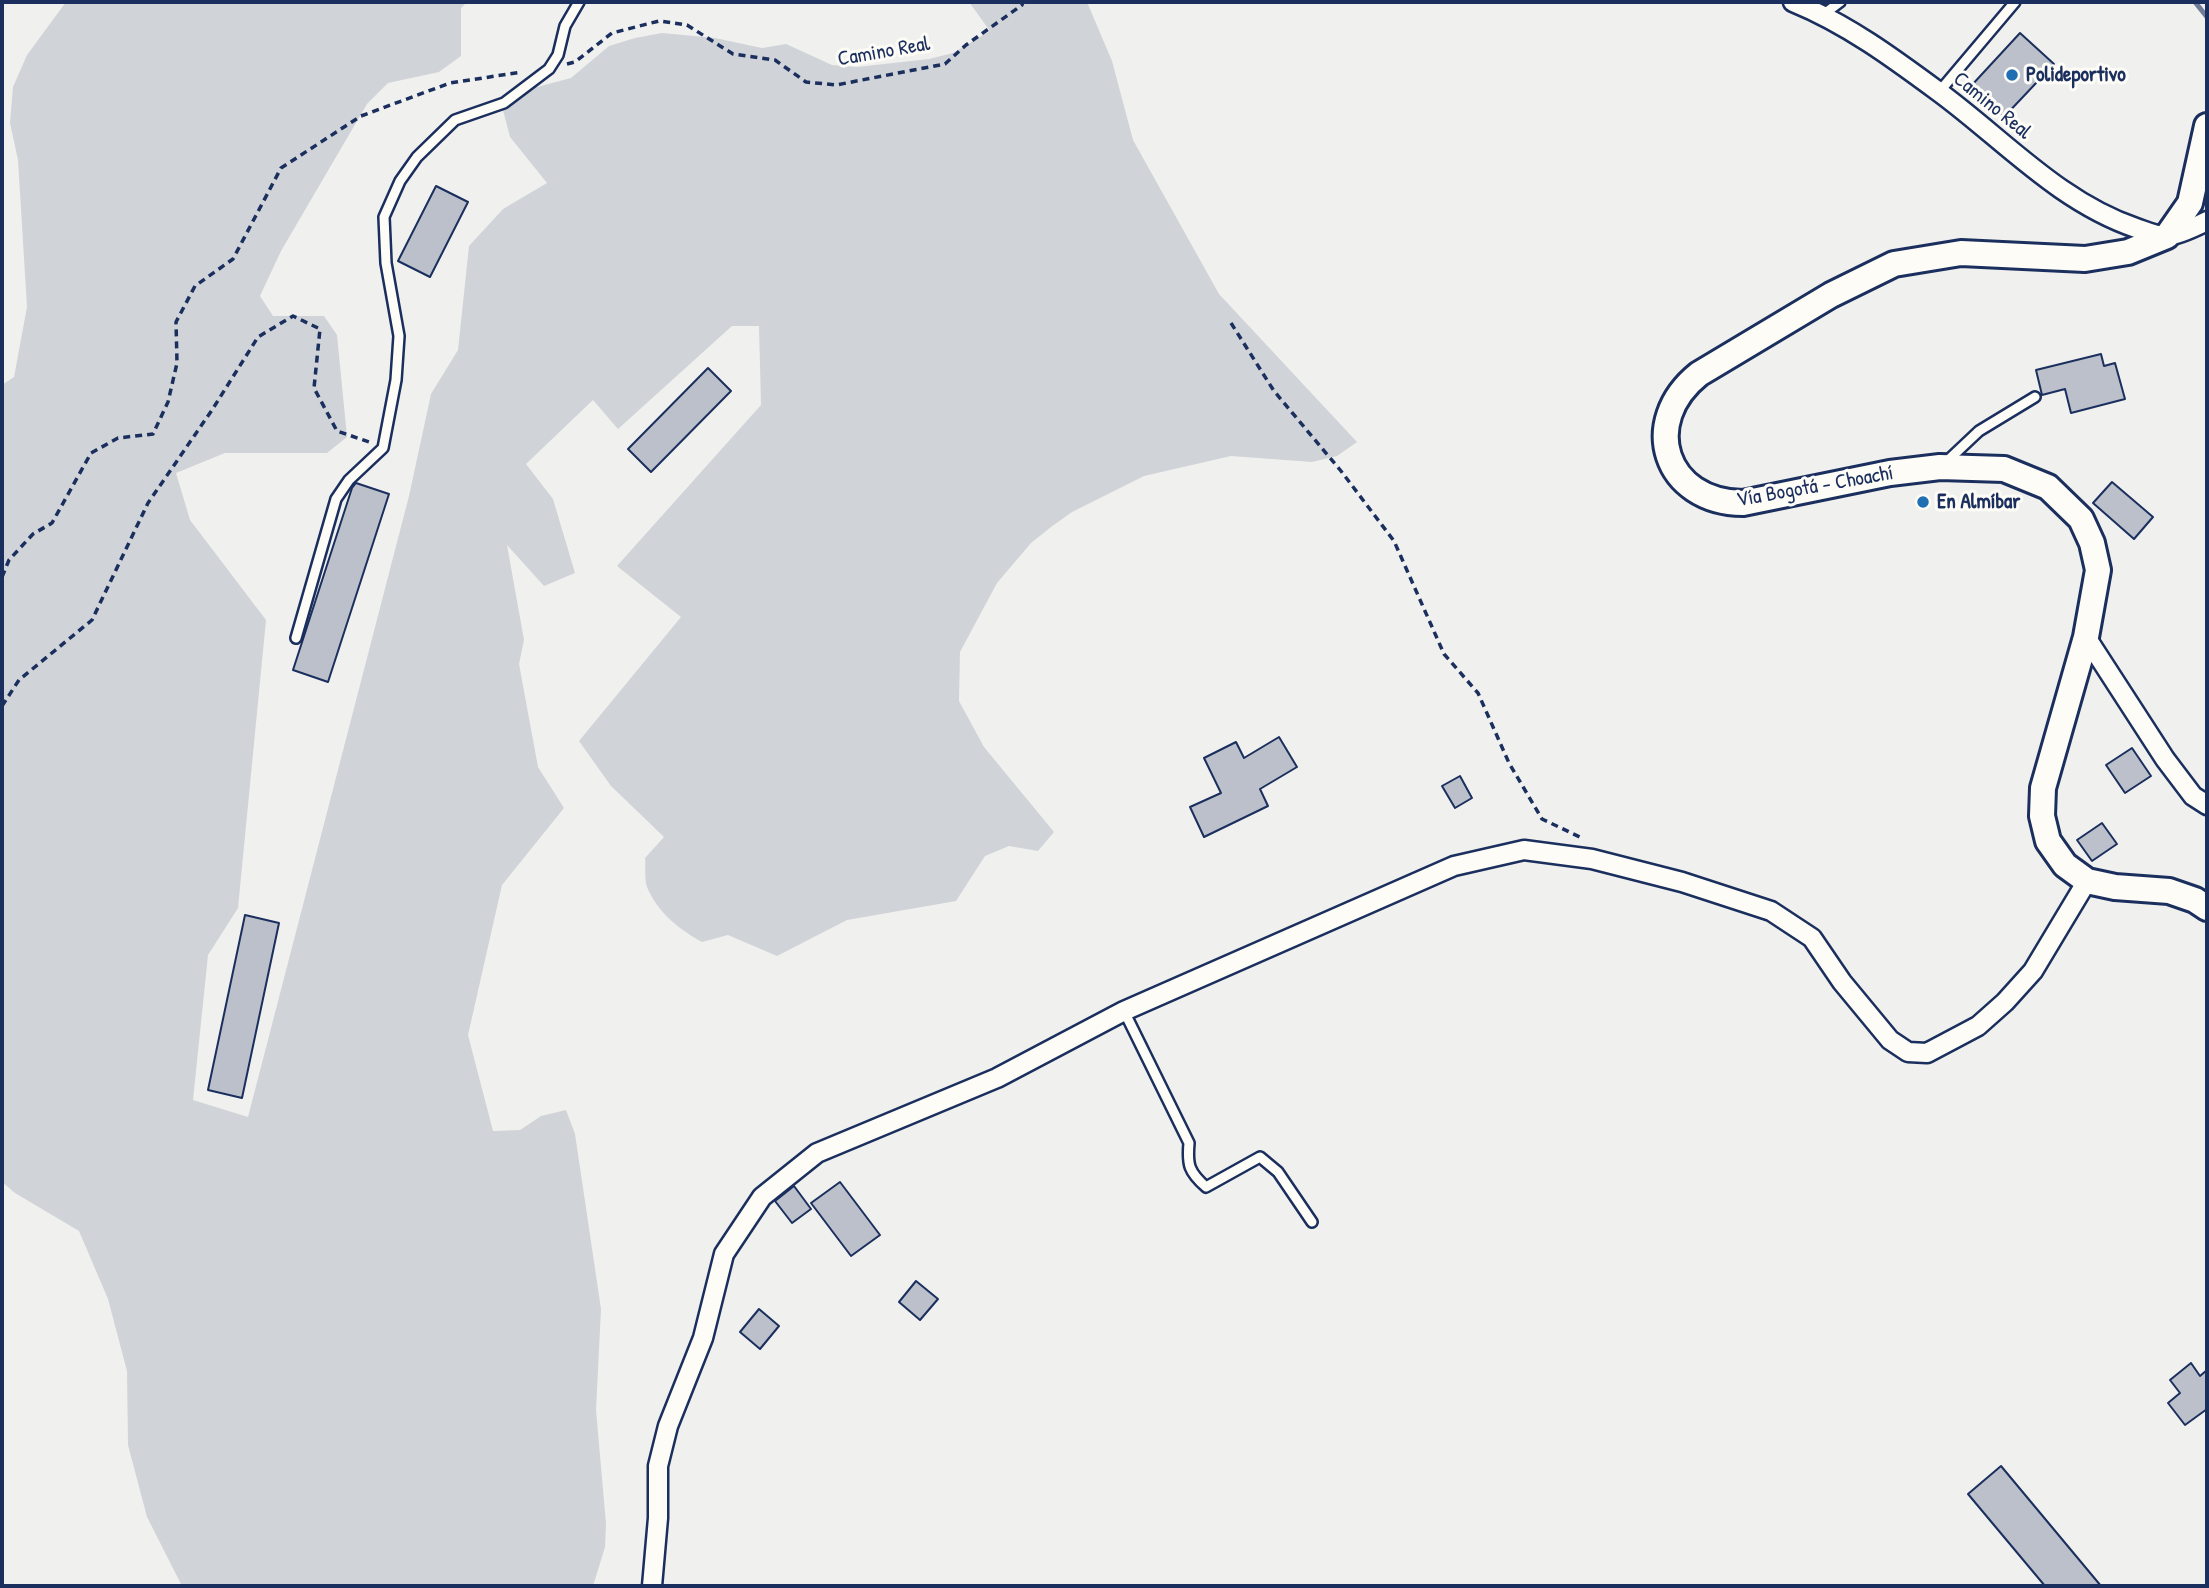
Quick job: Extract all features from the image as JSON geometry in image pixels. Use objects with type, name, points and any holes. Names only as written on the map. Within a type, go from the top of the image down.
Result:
[{"type":"main road","points":[[2166,236],[2190,203],[2207,126]]},
{"type":"main road","name":"Vía Bogotá - Choachí","points":[[2087,881],[2065,864],[2048,841],[2042,816],[2043,788],[2086,636],[2098,570],[2092,542],[2081,519],[2048,486],[2004,469],[1940,467],[1890,473],[1743,503],[1729,503],[1700,494],[1679,475],[1667,451],[1666,423],[1671,404],[1683,386],[1699,373],[1831,295],[1894,264],[1961,253],[2085,259],[2127,252],[2166,236]]},
{"type":"main road","points":[[2087,881],[2115,887],[2169,891],[2195,900],[2207,908]]},
{"type":"street","name":"Camino Real","points":[[1793,2],[1824,15],[1861,36],[1940,92],[2037,172],[2088,208],[2124,224],[2166,236]]},
{"type":"street","points":[[2166,236],[2207,220]]},
{"type":"street","points":[[2086,636],[2165,759],[2193,796],[2207,805]]},
{"type":"street","points":[[652,1586],[658,1518],[658,1466],[668,1426],[703,1338],[724,1254],[762,1197],[817,1153],[997,1078],[1124,1011],[1454,866],[1524,850],[1592,859],[1682,882],[1771,911],[1812,938],[1843,982],[1890,1040],[1908,1052],[1927,1053],[1978,1026],[2005,1002],[2033,971],[2087,881]]},
{"type":"lane","points":[[296,638],[336,499],[349,480],[383,448],[397,380],[399,337],[386,262],[384,217],[400,181],[417,157],[456,120],[504,103],[549,69],[558,55],[565,26],[579,2]]},
{"type":"lane","points":[[1824,15],[1840,2]]},
{"type":"lane","points":[[1940,92],[2015,2]]},
{"type":"lane","points":[[1940,467],[1979,431],[2035,397]]},
{"type":"lane","points":[[1124,1011],[1189,1143],[1188,1162],[1194,1176],[1206,1187],[1260,1157],[1278,1172],[1312,1222]]},
{"type":"path","name":"Camino Real","points":[[2,577],[9,560],[17,551],[33,534],[52,523],[91,453],[118,438],[153,433],[168,402],[177,363],[176,322],[195,286],[233,259],[281,168],[361,116],[450,83],[549,69],[575,62],[612,33],[659,21],[687,25],[733,54],[775,60],[806,82],[836,85],[945,64],[1023,2]]},
{"type":"path","points":[[2,706],[19,680],[92,620],[148,503],[258,337],[293,316],[320,329],[314,388],[337,430],[383,448]]},
{"type":"path","points":[[1231,323],[1274,390],[1394,541],[1444,654],[1478,693],[1509,763],[1542,819],[1593,844]]},
{"type":"shaded area","points":[[66,2],[467,2],[461,8],[461,56],[439,72],[388,83],[367,104],[281,251],[260,296],[273,316],[324,316],[337,335],[347,437],[327,453],[225,453],[176,473],[190,520],[266,620],[238,908],[208,955],[193,1100],[248,1117],[409,496],[431,394],[458,350],[469,246],[503,209],[547,183],[510,137],[503,110],[522,91],[571,78],[609,46],[662,33],[715,38],[762,48],[786,44],[832,65],[857,67],[929,59],[953,53],[990,31],[969,2],[1087,2],[1112,61],[1133,140],[1219,294],[1357,442],[1337,456],[1312,462],[1231,456],[1144,476],[1072,512],[1031,543],[997,583],[960,652],[959,701],[984,747],[1054,832],[1038,851],[1009,846],[985,856],[956,901],[847,920],[777,956],[728,935],[702,942],[663,912],[647,887],[645,858],[664,837],[611,786],[579,741],[681,617],[617,566],[761,405],[759,326],[732,326],[618,429],[593,400],[526,464],[553,499],[575,573],[544,586],[507,545],[524,640],[519,664],[538,767],[564,808],[502,885],[468,1035],[493,1131],[520,1130],[541,1116],[566,1110],[575,1134],[601,1309],[596,1410],[606,1524],[605,1547],[593,1586],[182,1586],[147,1517],[128,1445],[127,1371],[108,1299],[79,1231],[15,1193],[2,1182],[2,385],[14,377],[27,307],[18,160],[10,123],[13,87],[27,55]]},
{"type":"building","name":"Polideportivo","points":[[2020,33],[2054,64],[2004,117],[1971,86]]},
{"type":"building","points":[[436,186],[468,202],[430,277],[398,261]]},
{"type":"building","points":[[2101,354],[2104,366],[2115,363],[2125,399],[2071,413],[2065,389],[2042,395],[2036,370]]},
{"type":"building","points":[[708,368],[731,391],[651,472],[628,449]]},
{"type":"building","points":[[2112,482],[2153,517],[2134,539],[2093,503]]},
{"type":"building","points":[[356,483],[389,494],[328,682],[293,670],[352,488]]},
{"type":"building","points":[[1279,737],[1297,767],[1260,789],[1268,806],[1204,837],[1190,807],[1221,793],[1204,758],[1236,742],[1244,758]]},
{"type":"building","points":[[2132,748],[2151,776],[2125,793],[2106,765]]},
{"type":"building","points":[[1460,776],[1472,798],[1455,808],[1442,786]]},
{"type":"building","points":[[2102,823],[2117,844],[2092,861],[2077,840]]},
{"type":"building","points":[[245,915],[279,923],[242,1098],[208,1090]]},
{"type":"building","points":[[840,1182],[880,1235],[851,1256],[811,1203]]},
{"type":"building","points":[[794,1186],[811,1209],[792,1223],[775,1201]]},
{"type":"building","points":[[916,1281],[938,1299],[920,1320],[899,1302]]},
{"type":"building","points":[[759,1309],[779,1326],[760,1349],[740,1332]]},
{"type":"building","points":[[2191,1363],[2200,1376],[2207,1370],[2207,1409],[2185,1425],[2168,1403],[2180,1393],[2170,1380]]},
{"type":"building","points":[[2001,1466],[2101,1586],[2045,1586],[1968,1494]]},
{"type":"waterway","points":[[2195,2],[2207,17]]},
{"type":"place","name":"Polideportivo","points":[[2012,75]]},
{"type":"place","name":"En Almíbar","points":[[1923,502]]}]
